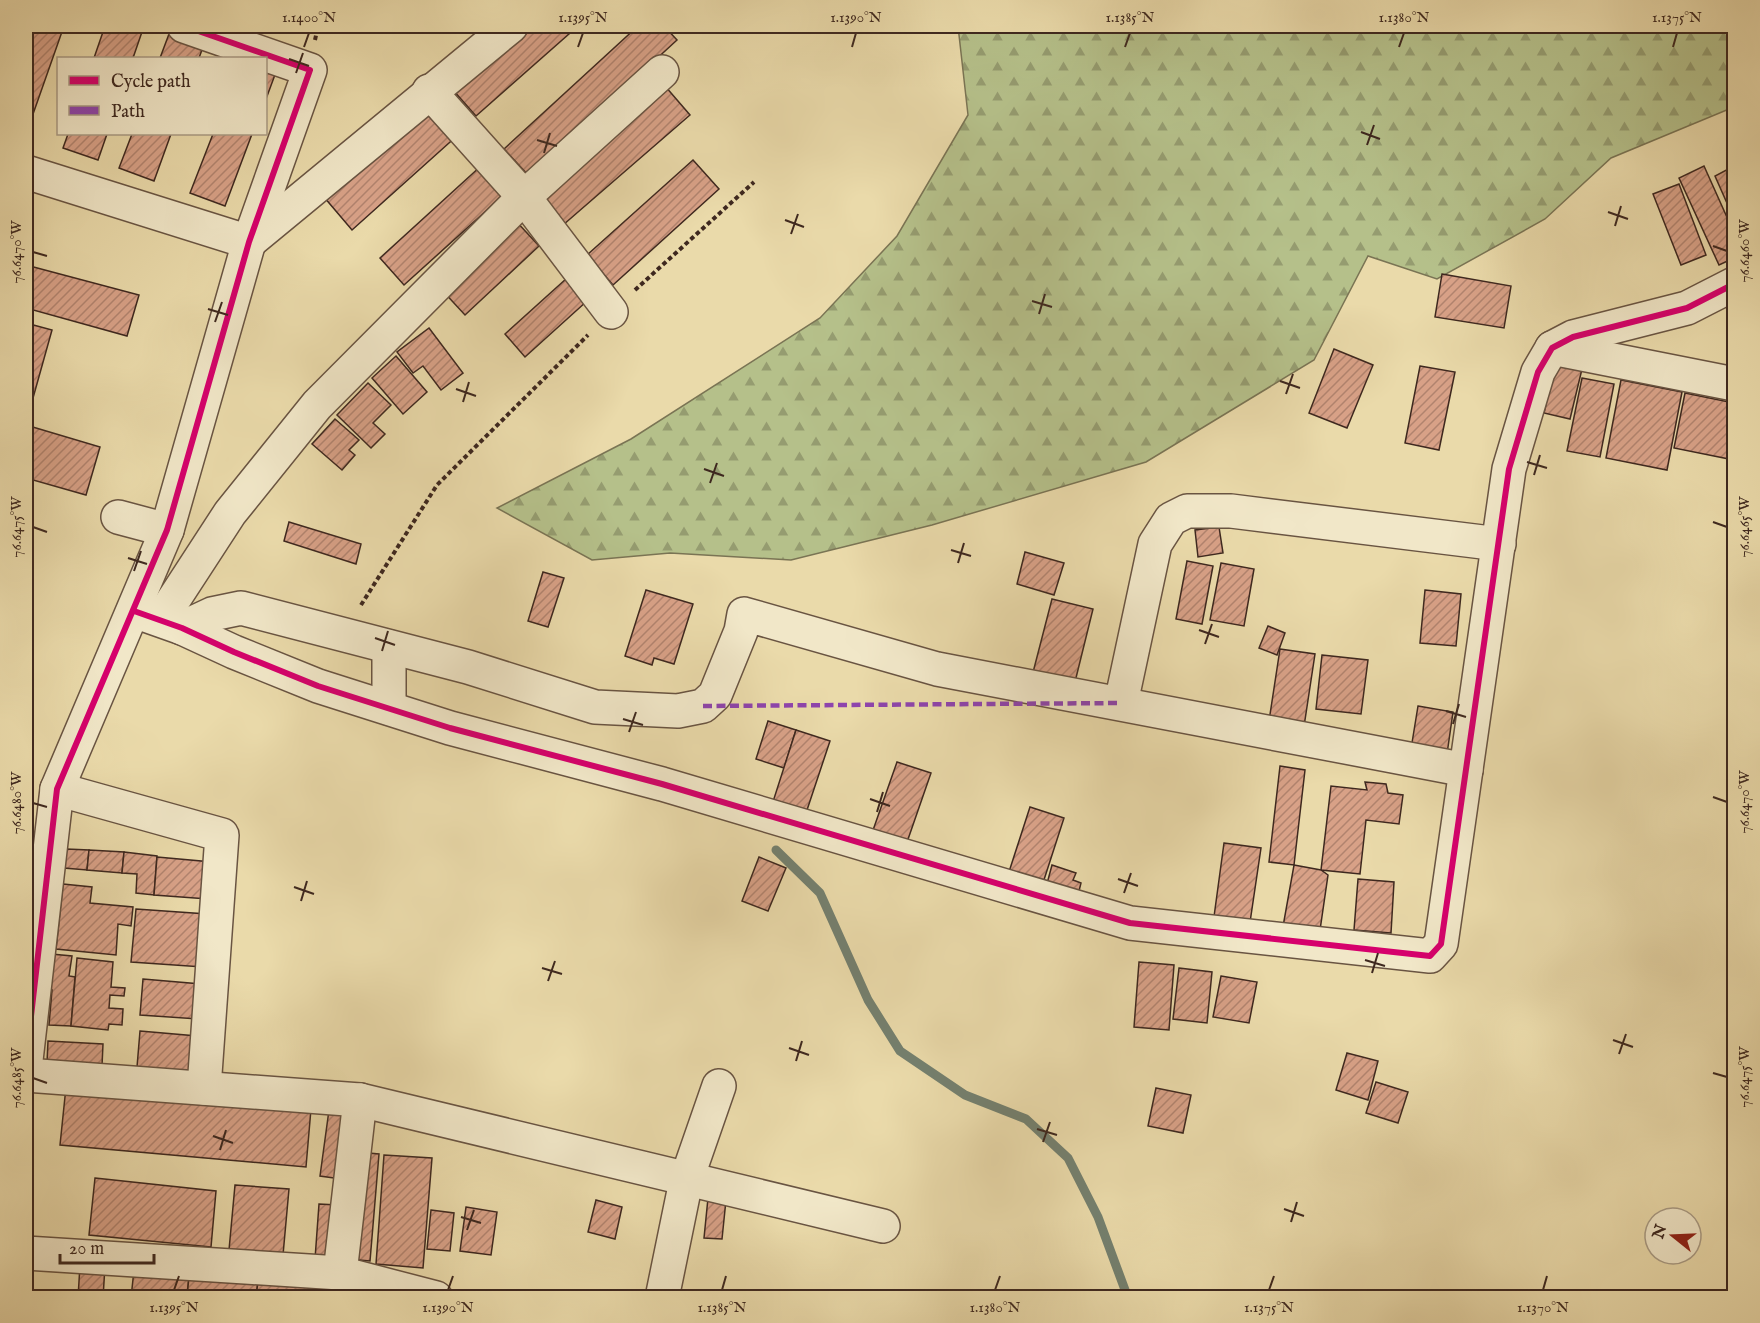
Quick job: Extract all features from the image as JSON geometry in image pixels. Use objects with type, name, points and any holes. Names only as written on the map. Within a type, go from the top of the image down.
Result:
[{"type":"street","points":[[159,619],[167,530],[249,242],[310,70],[184,26]]},
{"type":"street","points":[[249,242],[429,91],[511,26]]},
{"type":"street","points":[[26,1060],[29,999],[57,789],[159,619],[230,513],[318,405],[524,197],[662,72]]},
{"type":"street","points":[[429,91],[524,197],[612,312]]},
{"type":"street","points":[[26,172],[249,242]]},
{"type":"street","points":[[159,619],[318,686],[450,728],[662,784],[1130,923],[1430,956],[1441,944],[1509,469],[1538,372],[1552,348],[1573,337],[1687,308],[1734,284]]},
{"type":"street","points":[[1552,348],[1734,384]]},
{"type":"street","points":[[1121,703],[1155,543],[1171,519],[1187,511],[1231,512],[1499,544]]},
{"type":"street","points":[[118,517],[167,530]]},
{"type":"street","points":[[159,619],[212,614],[241,608],[527,684],[595,708],[678,711],[703,706],[715,695],[741,631],[744,614],[936,669],[1466,770]]},
{"type":"street","points":[[389,647],[389,708]]},
{"type":"street","points":[[57,789],[222,835],[204,1088]]},
{"type":"street","points":[[26,1075],[360,1100],[883,1226]]},
{"type":"street","points":[[662,1298],[686,1180],[719,1086]]},
{"type":"street","points":[[339,1273],[360,1100]]},
{"type":"street","points":[[26,1253],[339,1273],[436,1298]]},
{"type":"path","points":[[342,634],[436,485],[612,312],[754,182]]},
{"type":"green space","points":[[958,26],[1734,26],[1734,107],[1611,158],[1545,219],[1437,279],[1368,256],[1314,360],[1146,462],[932,525],[791,560],[670,553],[592,560],[497,508],[631,439],[820,318],[897,236],[968,115]]},
{"type":"building","points":[[26,26],[64,26],[26,134]]},
{"type":"building","points":[[105,26],[144,26],[133,57],[94,57]]},
{"type":"building","points":[[526,26],[578,26],[476,116],[453,90]]},
{"type":"building","points":[[638,26],[664,26],[677,40],[529,176],[504,149]]},
{"type":"building","points":[[169,34],[203,47],[199,57],[160,57]]},
{"type":"building","points":[[267,68],[276,72],[267,96]]},
{"type":"building","points":[[665,86],[690,115],[563,225],[538,197]]},
{"type":"building","points":[[432,106],[459,134],[352,230],[324,197]]},
{"type":"building","points":[[68,135],[107,135],[98,160],[63,148]]},
{"type":"building","points":[[132,135],[171,135],[154,181],[119,168]]},
{"type":"building","points":[[213,135],[252,135],[225,206],[190,193]]},
{"type":"building","points":[[693,160],[719,189],[613,285],[587,255]]},
{"type":"building","points":[[482,165],[507,192],[404,285],[380,258]]},
{"type":"building","points":[[1704,166],[1734,233],[1734,258],[1719,265],[1679,178]]},
{"type":"building","points":[[1734,166],[1734,219],[1715,176]]},
{"type":"building","points":[[1679,184],[1706,255],[1681,265],[1653,194]]},
{"type":"building","points":[[515,220],[539,246],[465,315],[441,289]]},
{"type":"building","points":[[26,265],[139,295],[127,336],[26,308]]},
{"type":"building","points":[[1442,274],[1511,286],[1504,328],[1435,317]]},
{"type":"building","points":[[567,278],[587,301],[525,357],[505,334]]},
{"type":"building","points":[[26,323],[52,330],[28,416],[26,415]]},
{"type":"building","points":[[429,328],[463,373],[441,390],[423,366],[413,373],[397,352]]},
{"type":"building","points":[[1334,349],[1373,365],[1347,428],[1309,413]]},
{"type":"building","points":[[396,356],[427,392],[403,414],[372,378]]},
{"type":"building","points":[[1555,363],[1582,369],[1570,419],[1544,413]]},
{"type":"building","points":[[1420,366],[1455,372],[1439,450],[1405,443]]},
{"type":"building","points":[[1582,378],[1614,384],[1600,457],[1567,451]]},
{"type":"building","points":[[1621,380],[1682,392],[1667,470],[1606,458]]},
{"type":"building","points":[[368,383],[391,405],[373,423],[385,434],[371,448],[337,415]]},
{"type":"building","points":[[1685,393],[1734,403],[1734,460],[1674,448]]},
{"type":"building","points":[[335,419],[359,440],[349,450],[355,455],[342,470],[312,444]]},
{"type":"building","points":[[26,425],[100,447],[86,495],[26,478]]},
{"type":"building","points":[[289,522],[361,544],[356,564],[284,541]]},
{"type":"building","points":[[1219,527],[1223,553],[1198,557],[1195,530]]},
{"type":"building","points":[[1025,552],[1064,563],[1054,595],[1017,584]]},
{"type":"building","points":[[1187,561],[1213,566],[1202,624],[1176,619]]},
{"type":"building","points":[[1221,563],[1254,569],[1244,626],[1210,620]]},
{"type":"building","points":[[543,572],[564,578],[548,627],[528,621]]},
{"type":"building","points":[[646,590],[693,604],[674,664],[654,658],[652,665],[625,656]]},
{"type":"building","points":[[1425,590],[1461,594],[1456,646],[1420,643]]},
{"type":"building","points":[[1052,599],[1093,609],[1072,694],[1030,684]]},
{"type":"building","points":[[1268,626],[1285,633],[1277,655],[1259,648]]},
{"type":"building","points":[[1280,649],[1315,654],[1303,733],[1269,721]]},
{"type":"building","points":[[1322,655],[1368,660],[1361,714],[1316,709]]},
{"type":"building","points":[[1418,706],[1453,712],[1447,754],[1411,749]]},
{"type":"building","points":[[768,721],[796,730],[784,768],[756,759]]},
{"type":"building","points":[[796,730],[830,741],[804,819],[771,808]]},
{"type":"building","points":[[897,762],[931,773],[906,845],[872,833]]},
{"type":"building","points":[[1280,766],[1305,770],[1294,865],[1269,862]]},
{"type":"building","points":[[1365,782],[1386,784],[1388,793],[1403,795],[1399,824],[1366,820],[1360,874],[1321,870],[1331,786],[1367,790]]},
{"type":"building","points":[[1030,807],[1064,818],[1041,889],[1007,878]]},
{"type":"building","points":[[1224,843],[1261,848],[1249,929],[1213,924]]},
{"type":"building","points":[[66,849],[89,850],[87,870],[64,868]]},
{"type":"building","points":[[89,850],[124,852],[122,873],[87,870]]},
{"type":"building","points":[[124,852],[157,856],[154,895],[136,893],[137,874],[122,873]]},
{"type":"building","points":[[157,857],[212,862],[208,899],[154,895]]},
{"type":"building","points":[[759,857],[786,868],[768,911],[742,901]]},
{"type":"building","points":[[1052,865],[1076,873],[1073,880],[1081,883],[1078,895],[1045,891]]},
{"type":"building","points":[[1294,865],[1321,870],[1328,875],[1319,937],[1282,932]]},
{"type":"building","points":[[1358,879],[1394,882],[1391,933],[1354,930]]},
{"type":"building","points":[[63,884],[92,887],[90,903],[133,907],[131,926],[118,924],[116,955],[56,949]]},
{"type":"building","points":[[136,909],[207,914],[203,967],[131,962]]},
{"type":"building","points":[[51,954],[72,956],[69,976],[75,977],[71,1026],[49,1025],[52,990],[48,990]]},
{"type":"building","points":[[77,958],[113,962],[111,987],[125,988],[124,996],[110,995],[109,1008],[123,1009],[122,1025],[109,1024],[108,1030],[71,1026]]},
{"type":"building","points":[[1139,962],[1174,965],[1169,1030],[1134,1027]]},
{"type":"building","points":[[1179,968],[1212,972],[1207,1023],[1173,1019]]},
{"type":"building","points":[[1221,976],[1257,982],[1249,1023],[1213,1017]]},
{"type":"building","points":[[143,979],[201,984],[198,1019],[140,1015]]},
{"type":"building","points":[[140,1031],[197,1036],[194,1071],[137,1067]]},
{"type":"building","points":[[48,1041],[103,1044],[102,1066],[47,1063]]},
{"type":"building","points":[[1347,1053],[1378,1061],[1368,1100],[1336,1090]]},
{"type":"building","points":[[1376,1082],[1408,1092],[1398,1123],[1366,1113]]},
{"type":"building","points":[[66,1087],[311,1109],[306,1167],[60,1145]]},
{"type":"building","points":[[1156,1088],[1191,1095],[1183,1133],[1148,1126]]},
{"type":"building","points":[[329,1110],[349,1112],[341,1179],[320,1176]]},
{"type":"building","points":[[357,1152],[379,1154],[370,1261],[348,1259]]},
{"type":"building","points":[[384,1155],[432,1158],[423,1268],[376,1264]]},
{"type":"building","points":[[95,1178],[216,1191],[211,1247],[89,1235]]},
{"type":"building","points":[[235,1185],[289,1189],[283,1255],[229,1250]]},
{"type":"building","points":[[708,1198],[726,1200],[722,1239],[704,1238]]},
{"type":"building","points":[[596,1200],[622,1207],[615,1239],[588,1232]]},
{"type":"building","points":[[319,1204],[337,1205],[332,1260],[315,1259]]},
{"type":"building","points":[[466,1207],[497,1212],[491,1255],[460,1251]]},
{"type":"building","points":[[431,1210],[454,1213],[450,1251],[427,1249]]},
{"type":"building","points":[[80,1265],[105,1266],[103,1298],[78,1298]]},
{"type":"building","points":[[134,1270],[189,1276],[187,1298],[131,1298]]},
{"type":"building","points":[[189,1276],[258,1281],[256,1298],[187,1298]]},
{"type":"building","points":[[258,1281],[335,1287],[334,1298],[256,1298]]},
{"type":"waterway","points":[[776,850],[820,893],[868,1000],[900,1051],[965,1095],[1026,1119],[1068,1158],[1098,1217],[1128,1298]]},
{"type":"marked path","points":[[703,706],[1121,703]]},
{"type":"cycle path","points":[[26,1060],[57,789],[167,530],[249,242],[310,70],[184,26]]},
{"type":"cycle path","points":[[134,611],[182,628],[318,686],[450,728],[662,784],[1130,923],[1430,956],[1441,944],[1509,469],[1538,372],[1552,348],[1573,337],[1687,308],[1734,284]]}]
